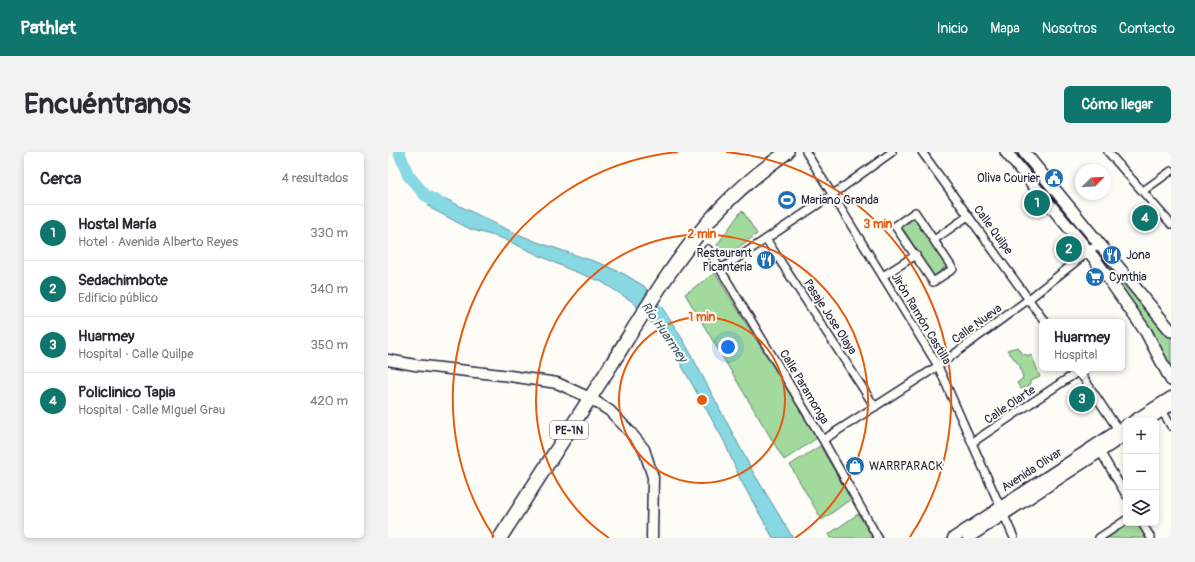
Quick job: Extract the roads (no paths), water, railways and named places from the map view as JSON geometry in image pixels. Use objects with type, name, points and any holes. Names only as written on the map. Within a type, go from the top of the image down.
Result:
[{"type":"highway","name":"PE-1N","points":[[500,538],[657,291],[686,249],[721,208],[757,175],[787,152]]},
{"type":"main road","points":[[1024,152],[1098,244],[1171,331]]},
{"type":"main road","points":[[1008,153],[1089,252],[1146,332],[1171,380]]},
{"type":"street","name":"Jirón Ramón Castilla","points":[[806,152],[938,366],[1003,510],[1014,538]]},
{"type":"street","points":[[721,269],[832,195],[892,152]]},
{"type":"street","name":"Calle Quilpe","points":[[922,152],[1043,319]]},
{"type":"street","points":[[1108,152],[1171,224]]},
{"type":"street","points":[[1143,191],[1171,171]]},
{"type":"street","points":[[914,212],[934,240],[953,269],[933,282],[895,226],[914,212]]},
{"type":"street","points":[[934,240],[968,216]]},
{"type":"street","name":"Pasaje Jose Olaya","points":[[766,239],[875,407]]},
{"type":"street","name":"Calle Nueva","points":[[823,440],[938,366],[1029,299],[1098,244]]},
{"type":"street","name":"Calle Paramonga","points":[[708,249],[823,440],[878,538]]},
{"type":"street","points":[[883,276],[916,255]]},
{"type":"street","points":[[388,360],[557,383],[590,398],[610,411],[631,432],[644,449],[653,477],[652,538]]},
{"type":"street","name":"Calle Olarte","points":[[972,442],[1077,371]]},
{"type":"street","points":[[1079,371],[1123,432]]},
{"type":"street","points":[[1151,418],[1164,407],[1171,397]]},
{"type":"street","points":[[1140,418],[1164,407]]},
{"type":"street","points":[[1164,407],[1171,426]]},
{"type":"street","name":"Avenida Olivar","points":[[953,538],[1101,453],[1123,432]]},
{"type":"street","name":"Avenida Olivar","points":[[968,538],[1003,510],[1123,432]]},
{"type":"street","points":[[1101,453],[1123,490]]},
{"type":"street","points":[[1099,538],[1123,522]]},
{"type":"street","points":[[1144,526],[1151,538]]},
{"type":"water","name":"Río Huarmey","points":[[446,199],[506,229],[537,242],[602,264],[624,274],[644,286],[663,309],[685,343],[753,472],[793,538],[773,538],[740,479],[724,441],[670,345],[633,302],[602,282],[566,268],[504,239],[470,229],[428,206]]},
{"type":"waterway","name":"Río Huarmey","points":[[399,152],[408,175],[425,195],[452,210]]},
{"type":"place","name":"Oliva Courier","points":[[1054,178]]},
{"type":"place","name":"Mariano Granda","points":[[787,200]]},
{"type":"place","name":"Hostal María","points":[[1037,203]]},
{"type":"place","name":"Policlinico Tapia","points":[[1145,218]]},
{"type":"place","name":"Sedachimbote","points":[[1069,249]]},
{"type":"place","name":"Jona","points":[[1112,255]]},
{"type":"place","name":"Restaurant Picanteria","points":[[766,260]]},
{"type":"place","name":"Cynthia","points":[[1095,277]]},
{"type":"place","name":"Huarmey","points":[[1082,399]]},
{"type":"place","name":"WARRPARACK","points":[[855,466]]}]
